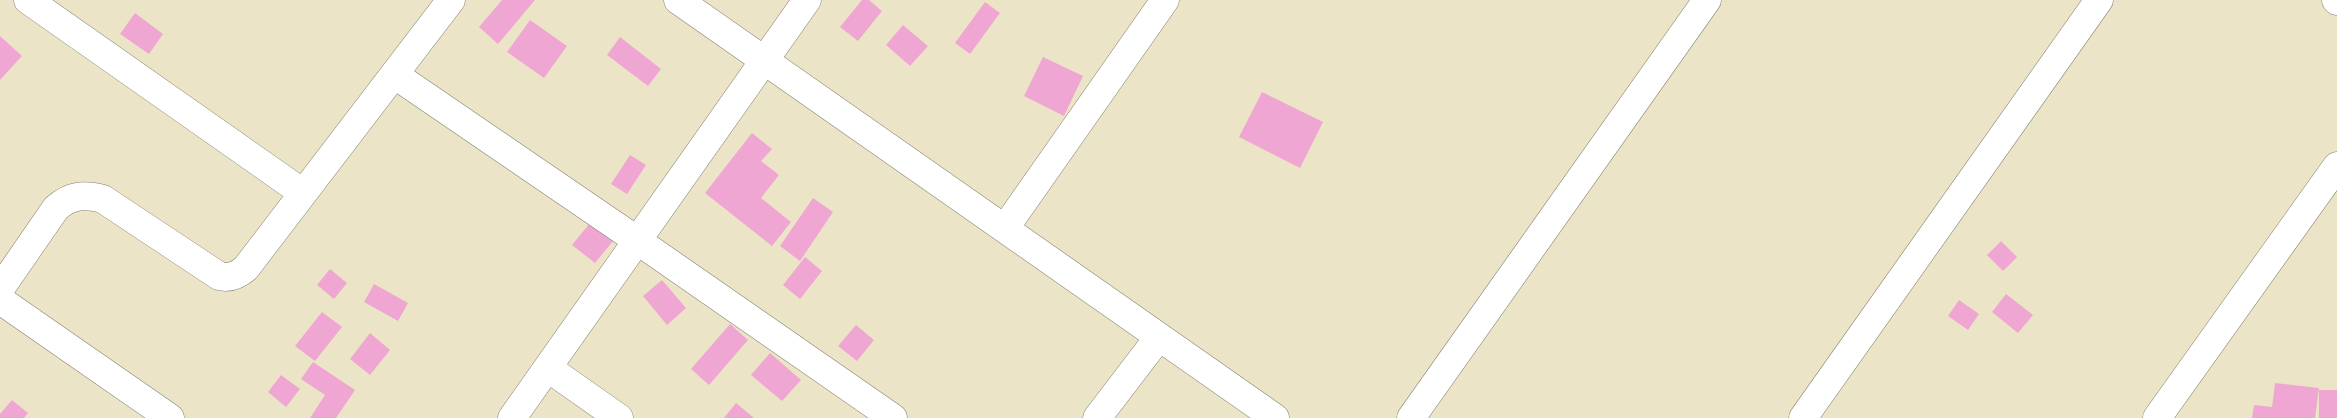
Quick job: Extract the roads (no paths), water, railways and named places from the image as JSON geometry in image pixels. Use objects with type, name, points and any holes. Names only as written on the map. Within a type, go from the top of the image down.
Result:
[{"type":"street","points":[[28,0],[303,193]]},
{"type":"street","points":[[0,289],[56,208],[64,201],[78,196],[103,199],[224,277],[239,274],[246,268],[451,0]]},
{"type":"street","points":[[678,0],[1275,418]]},
{"type":"street","points":[[512,418],[807,0]]},
{"type":"street","points":[[1005,228],[1165,0]]},
{"type":"street","points":[[1411,418],[1707,0]]},
{"type":"street","points":[[1803,418],[2099,0]]},
{"type":"street","points":[[395,75],[892,418]]},
{"type":"street","points":[[2157,418],[2337,166]]},
{"type":"street","points":[[0,300],[170,418]]},
{"type":"street","points":[[1097,418],[1159,337]]},
{"type":"street","points":[[548,368],[619,418]]}]
